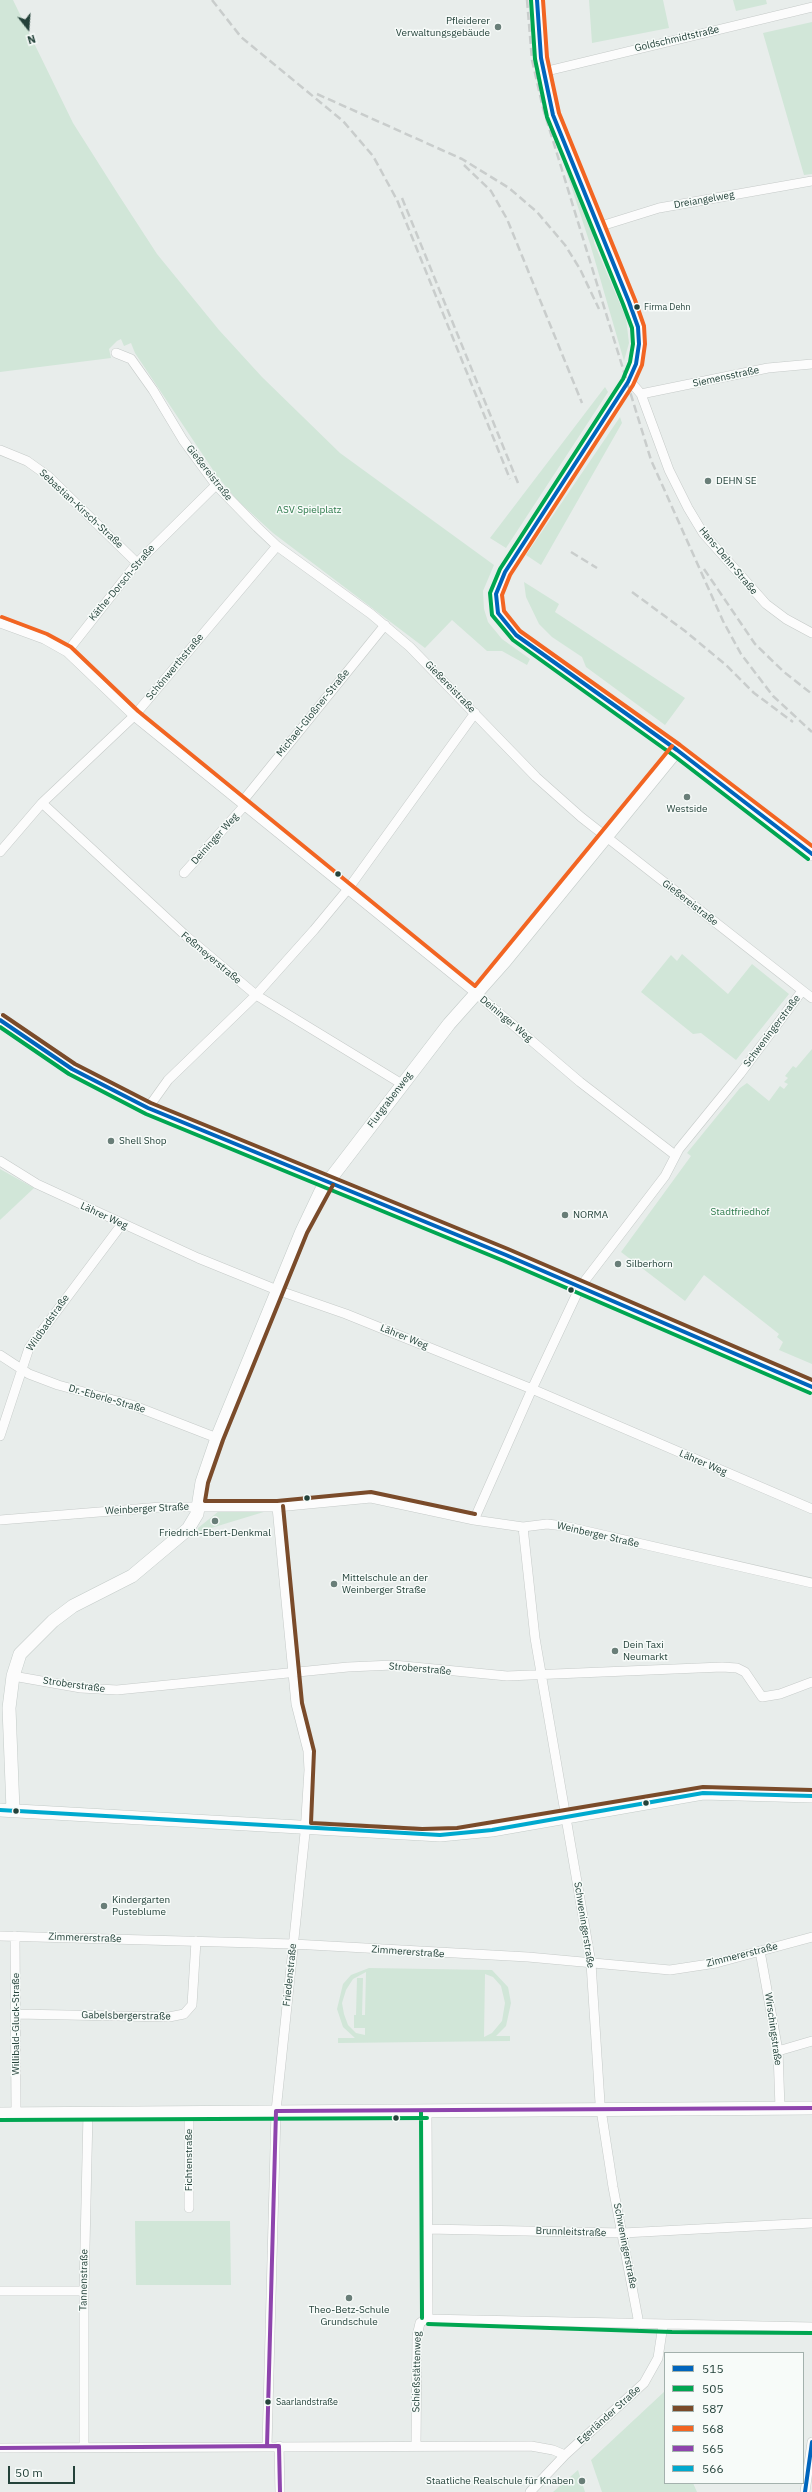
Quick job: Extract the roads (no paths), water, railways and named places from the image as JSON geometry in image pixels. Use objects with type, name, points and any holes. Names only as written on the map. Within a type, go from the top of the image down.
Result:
[{"type":"street","points":[[537,0],[542,72],[558,132],[638,327],[637,359],[629,380],[524,539],[498,588],[496,600],[498,613],[516,635],[677,750],[812,854]]},
{"type":"street","name":"Goldschmidtstraße","points":[[542,72],[812,7]]},
{"type":"street","name":"Dreiangelweg","points":[[598,227],[659,208],[812,181]]},
{"type":"street","name":"Gießereistraße","points":[[116,353],[131,358],[153,390],[183,440],[216,485],[277,546],[385,625],[410,647],[536,777],[605,837],[812,998]]},
{"type":"street","name":"Siemensstraße","points":[[641,394],[768,368],[812,364]]},
{"type":"street","name":"Hans-Dehn-Straße","points":[[629,380],[641,394],[669,470],[688,508],[703,533],[766,604],[786,619],[812,633]]},
{"type":"street","name":"Sebastian-Kirsch-Straße","points":[[0,450],[27,461],[48,476],[137,563]]},
{"type":"street","name":"Käthe-Dorsch-Straße","points":[[67,652],[137,563],[216,485]]},
{"type":"street","name":"Schönwerthstraße","points":[[0,852],[42,803],[134,716],[277,546]]},
{"type":"street","name":"Deininger Weg","points":[[0,623],[44,639],[67,652],[134,716],[244,803],[476,994],[580,1082],[675,1155]]},
{"type":"street","name":"Michael-Gloßner-Straße","points":[[244,803],[385,625]]},
{"type":"street","points":[[148,1108],[168,1080],[285,965],[348,889],[475,713]]},
{"type":"street","name":"Flutgrabenweg","points":[[6,1810],[9,1708],[13,1676],[20,1654],[53,1621],[74,1606],[144,1567],[188,1529],[198,1507],[202,1482],[217,1438],[311,1211],[328,1182],[449,1024],[476,994],[677,750]]},
{"type":"street","name":"Feßmeyerstraße","points":[[42,803],[186,936],[256,995],[402,1084]]},
{"type":"street","name":"Deininger Weg","points":[[184,873],[244,803]]},
{"type":"street","name":"Schweningerstraße","points":[[474,1520],[532,1389],[580,1287],[665,1176],[675,1155],[802,991]]},
{"type":"street","points":[[0,1020],[72,1069],[148,1108],[580,1287],[812,1387]]},
{"type":"street","name":"Lährer Weg","points":[[0,1161],[37,1184],[122,1224],[277,1290],[346,1314],[532,1389],[812,1509]]},
{"type":"street","name":"Wildbadstraße","points":[[0,1436],[29,1348],[122,1224]]},
{"type":"street","name":"Dr.-Eberle-Straße","points":[[0,1355],[21,1370],[58,1385],[148,1411],[217,1438]]},
{"type":"street","name":"Weinberger Straße","points":[[0,1520],[161,1507],[277,1507],[372,1498],[474,1520],[523,1527],[547,1524],[564,1526],[812,1583]]},
{"type":"street","name":"Friedenstraße","points":[[267,2446],[276,2111],[305,1829],[308,1752],[296,1704],[292,1673],[277,1507]]},
{"type":"street","name":"Schweningerstraße","points":[[523,1527],[530,1607],[591,1963],[601,2110],[613,2187],[623,2233],[639,2324]]},
{"type":"street","name":"Stroberstraße","points":[[13,1676],[81,1688],[117,1690],[348,1667],[393,1665],[508,1676],[737,1668],[745,1672],[762,1697],[780,1694],[812,1682]]},
{"type":"street","points":[[6,1810],[305,1829],[440,1835],[475,1832],[703,1793],[812,1796]]},
{"type":"street","name":"Zimmererstraße","points":[[0,1936],[293,1944],[528,1957],[670,1970],[716,1963],[812,1937]]},
{"type":"street","name":"Willibald-Gluck-Straße","points":[[15,1936],[16,2114]]},
{"type":"street","name":"Gabelsbergerstraße","points":[[16,2014],[169,2017],[184,2014],[192,2005],[196,1941]]},
{"type":"street","name":"Wirschingstraße","points":[[760,1951],[778,2051],[780,2108]]},
{"type":"street","points":[[778,2051],[812,2041]]},
{"type":"street","points":[[0,2114],[812,2108]]},
{"type":"street","name":"Fichtenstraße","points":[[188,2208],[189,2112]]},
{"type":"street","name":"Schießstättenweg","points":[[416,2446],[418,2330],[420,2322],[428,2318],[427,2112]]},
{"type":"street","name":"Tannenstraße","points":[[84,2447],[84,2291],[88,2113]]},
{"type":"street","name":"Brunnleitstraße","points":[[427,2229],[623,2233],[812,2223]]},
{"type":"street","points":[[0,2291],[84,2291]]},
{"type":"street","points":[[428,2318],[663,2326],[812,2327]]},
{"type":"street","name":"Egerländer Straße","points":[[530,2492],[565,2455],[644,2383],[658,2358],[663,2326]]},
{"type":"street","points":[[805,2492],[812,2442]]},
{"type":"street","points":[[279,2446],[280,2492]]},
{"type":"street","points":[[0,2448],[531,2446],[554,2450],[565,2455]]},
{"type":"railway","points":[[212,0],[241,37],[343,121],[373,156],[397,200],[510,479]]},
{"type":"railway","points":[[527,0],[532,60],[543,108],[651,460],[723,621],[741,654],[773,696],[812,732]]},
{"type":"railway","points":[[317,94],[462,159],[509,188],[537,212],[565,245],[580,269],[599,309]]},
{"type":"railway","points":[[464,165],[491,191],[507,219],[582,403]]},
{"type":"railway","points":[[402,198],[518,483]]},
{"type":"railway","points":[[571,552],[597,568]]},
{"type":"railway","points":[[704,569],[755,644],[784,672],[812,694]]},
{"type":"railway","points":[[632,592],[685,631],[726,665],[754,693],[793,722]]},
{"type":"place","name":"Pfleiderer Verwaltungsgebäude","points":[[498,27]]},
{"type":"place","name":"Firma Dehn","points":[[637,307]]},
{"type":"place","name":"DEHN SE","points":[[708,481]]},
{"type":"place","name":"Westside","points":[[687,797]]},
{"type":"place","name":"Shell Shop","points":[[111,1141]]},
{"type":"place","name":"NORMA","points":[[565,1215]]},
{"type":"place","name":"Silberhorn","points":[[618,1264]]},
{"type":"place","name":"Friedrich-Ebert-Denkmal","points":[[215,1521]]},
{"type":"place","name":"Mittelschule an der Weinberger Straße","points":[[334,1584]]},
{"type":"place","name":"Dein Taxi Neumarkt","points":[[615,1651]]},
{"type":"place","name":"Kindergarten Pusteblume","points":[[104,1906]]},
{"type":"place","name":"Theo-Betz-Schule Grundschule","points":[[349,2298]]},
{"type":"place","name":"Saarlandstraße","points":[[268,2402]]},
{"type":"place","name":"Staatliche Realschule für Knaben","points":[[582,2481]]},
{"type":"park label","name":"ASV Spielplatz","points":[[309,510]]},
{"type":"park label","name":"Stadtfriedhof","points":[[740,1212]]}]
